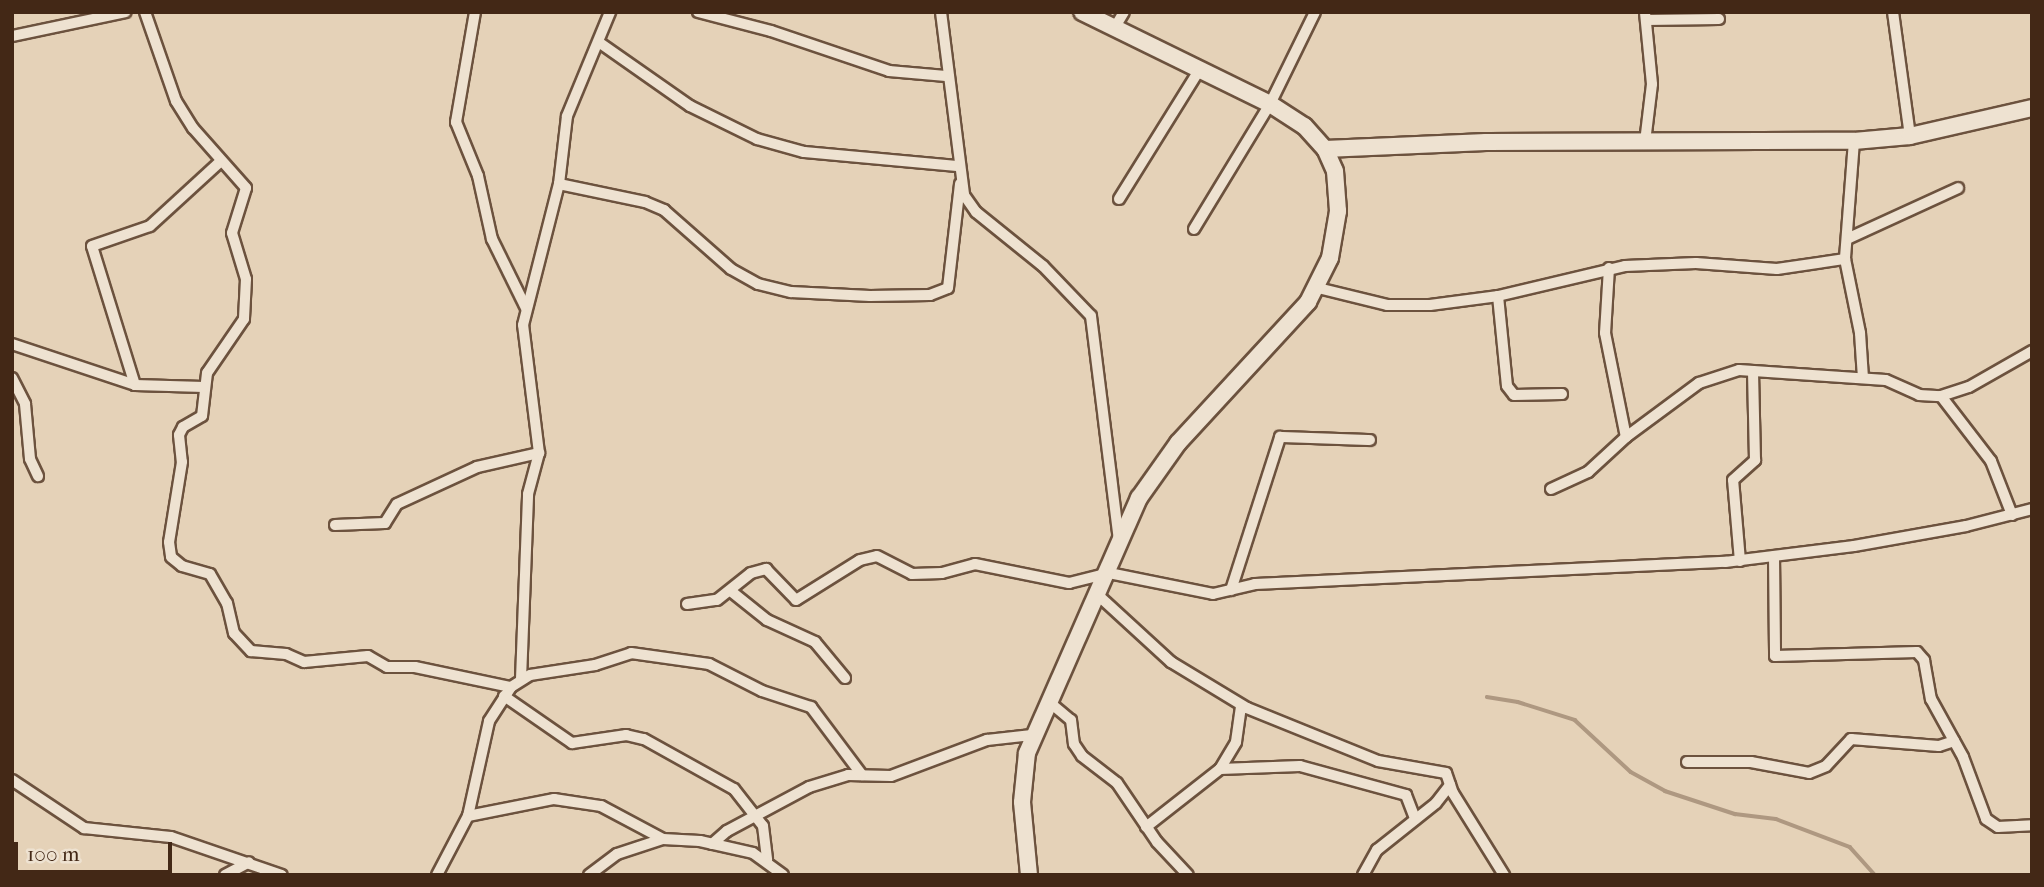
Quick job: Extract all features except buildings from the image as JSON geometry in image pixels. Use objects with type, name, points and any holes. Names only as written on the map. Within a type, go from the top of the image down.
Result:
[{"type":"street","points":[[12,36],[125,12]]},
{"type":"street","points":[[145,12],[176,102],[220,162],[246,188],[232,233],[246,279],[247,307],[241,327],[211,365],[204,387],[202,416],[183,427],[178,435],[182,462],[169,550],[182,566],[211,574],[226,603],[234,633],[244,647],[304,662],[373,657],[387,667],[415,667],[508,691],[572,743],[626,735],[644,739],[734,789],[757,814],[769,846],[767,859]]},
{"type":"street","points":[[475,12],[456,122],[478,176],[492,239],[526,308]]},
{"type":"street","points":[[521,679],[528,494],[539,453],[525,349],[526,308],[559,184],[572,97],[600,43],[610,12]]},
{"type":"street","points":[[698,12],[771,31],[889,71],[946,76]]},
{"type":"street","points":[[942,12],[946,76],[957,166],[960,183],[969,205],[1043,266],[1091,316],[1120,547]]},
{"type":"street","points":[[1029,875],[1022,802],[1032,735],[1099,596],[1139,498],[1164,460],[1254,365],[1318,288],[1332,250],[1338,211],[1335,171],[1325,149],[1304,126],[1270,104],[1082,12]]},
{"type":"street","points":[[1115,27],[1124,12]]},
{"type":"street","points":[[1194,229],[1270,104],[1315,12]]},
{"type":"street","points":[[1893,12],[1910,136]]},
{"type":"street","points":[[1645,142],[1652,84],[1646,16],[1719,19]]},
{"type":"street","points":[[600,43],[690,106],[757,139],[804,152],[957,166]]},
{"type":"street","points":[[1119,199],[1200,69]]},
{"type":"street","points":[[1325,149],[1393,144],[1854,141],[1910,136],[2032,108]]},
{"type":"street","points":[[1854,141],[1849,238],[1845,259],[1860,333],[1863,378]]},
{"type":"street","points":[[135,385],[92,246],[150,226],[220,162]]},
{"type":"street","points":[[559,184],[645,202],[664,210],[732,269],[758,284],[791,292],[870,296],[930,295],[948,288],[960,183]]},
{"type":"street","points":[[1849,238],[1958,188]]},
{"type":"street","points":[[1318,288],[1387,305],[1498,296],[1609,268],[1696,263],[1777,269],[1845,259]]},
{"type":"street","points":[[1609,268],[1605,333],[1626,437]]},
{"type":"street","points":[[1498,296],[1507,386],[1514,395],[1562,394]]},
{"type":"street","points":[[12,344],[135,385],[204,387]]},
{"type":"street","points":[[1551,489],[1588,472],[1626,437],[1699,383],[1725,372],[1753,371],[1886,380],[1919,395],[1941,396],[1969,387],[2032,351]]},
{"type":"street","points":[[1740,561],[1733,480],[1755,460],[1753,371]]},
{"type":"street","points":[[12,378],[25,404],[30,459],[38,476]]},
{"type":"street","points":[[1941,396],[1991,461],[2012,515]]},
{"type":"street","points":[[1231,590],[1280,437],[1370,440]]},
{"type":"street","points":[[335,525],[385,523],[397,504],[477,467],[539,453]]},
{"type":"street","points":[[687,604],[717,600],[732,592],[751,573],[766,569],[796,600],[860,560],[877,556],[920,574],[975,564],[1069,583],[1109,573],[1192,593],[1231,590],[1255,584],[1663,568],[1740,561],[1854,546],[2032,509]]},
{"type":"street","points":[[1774,556],[1775,656],[1917,652],[1924,660],[1931,699],[1954,741],[1986,819],[1998,827],[2032,825]]},
{"type":"street","points":[[732,592],[767,620],[815,642],[845,678]]},
{"type":"street","points":[[1099,596],[1171,662],[1241,705],[1378,761],[1438,768],[1446,773],[1450,785],[1504,875]]},
{"type":"street","points":[[437,875],[468,816],[484,734],[508,691],[521,679],[631,653],[709,664],[762,691],[811,707],[862,775]]},
{"type":"street","points":[[1048,701],[1071,720],[1074,744],[1082,756],[1117,783],[1146,827],[1188,875]]},
{"type":"street","points":[[1146,827],[1220,769],[1236,741],[1241,705]]},
{"type":"street","points":[[712,844],[757,814],[809,787],[862,775],[891,776],[987,740],[1032,735]]},
{"type":"street","points":[[1687,762],[1751,762],[1808,773],[1826,766],[1851,739],[1939,746],[1954,741]]},
{"type":"street","points":[[1220,769],[1300,766],[1406,795],[1415,820]]},
{"type":"street","points":[[12,780],[84,828],[171,837],[282,875]]},
{"type":"street","points":[[1363,875],[1377,850],[1415,820],[1450,785]]},
{"type":"street","points":[[468,816],[554,799],[601,806],[663,839],[712,844],[767,859],[783,875]]},
{"type":"street","points":[[589,875],[617,854],[663,839]]},
{"type":"street","points":[[225,875],[249,862]]},
{"type":"waterway","points":[[1487,697],[1518,702],[1575,720],[1631,772],[1665,791],[1735,814],[1776,819],[1850,847],[1875,875]]}]
